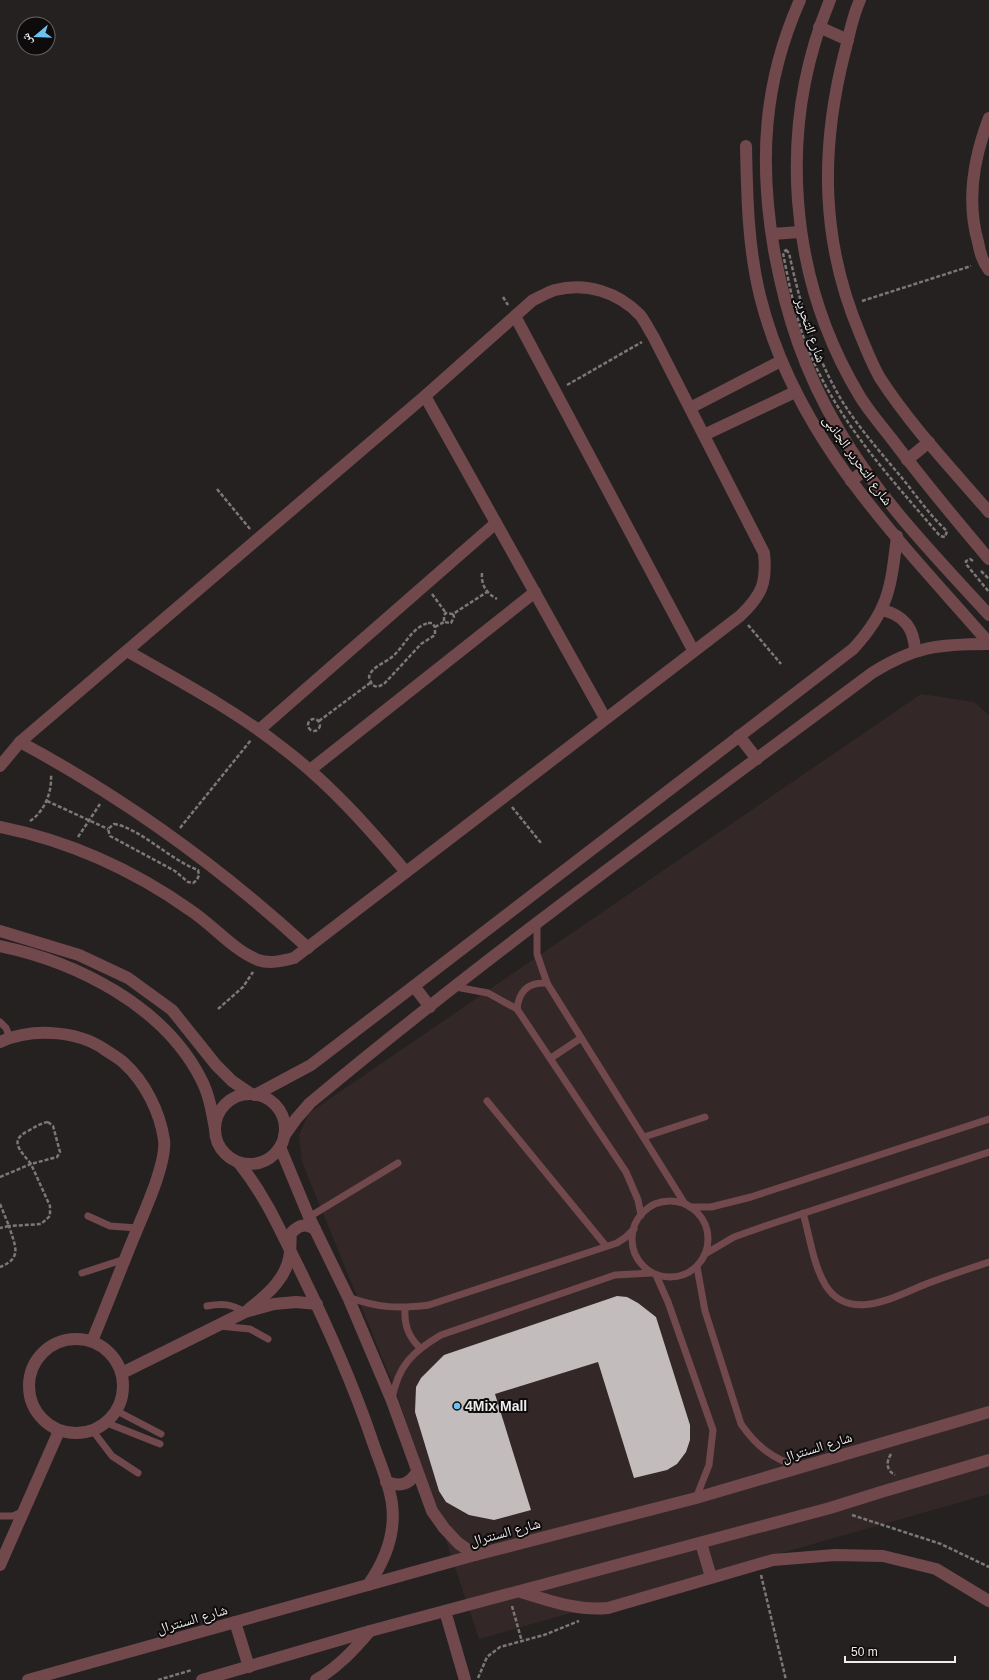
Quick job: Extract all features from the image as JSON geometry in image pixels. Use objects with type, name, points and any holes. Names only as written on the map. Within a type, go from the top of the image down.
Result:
[{"type":"street","name":"شارع التحرير","points":[[800,0],[780,54],[771,89],[766,125],[766,198],[788,317],[802,356],[819,394],[839,431],[865,470],[899,514],[989,615]]},
{"type":"street","name":"شارع التحرير","points":[[830,0],[819,27],[803,95],[798,132],[796,192],[800,232],[807,270],[820,312],[834,349],[860,396],[907,460],[989,559]]},
{"type":"street","points":[[860,0],[834,95],[828,146],[829,209],[834,257],[848,306],[880,377],[929,442],[989,512]]},
{"type":"street","points":[[819,27],[848,40]]},
{"type":"street","points":[[986,266],[975,232],[972,202],[974,172],[980,142],[989,118]]},
{"type":"street","name":"شارع التحرير الجانبى","points":[[746,146],[749,229],[753,263],[760,296],[781,361],[795,392],[820,438],[851,481],[989,643]]},
{"type":"street","points":[[772,234],[800,232]]},
{"type":"street","points":[[0,766],[20,742],[425,396],[533,300],[554,290],[578,286],[601,290],[623,300],[640,316],[653,336],[764,553],[766,573],[760,592],[740,616],[693,650],[294,958],[277,962],[259,960],[244,952],[204,919],[160,889],[114,865],[72,847],[16,830],[0,827]]},
{"type":"street","points":[[515,316],[693,650]]},
{"type":"street","points":[[690,408],[781,361]]},
{"type":"street","points":[[704,435],[795,392]]},
{"type":"street","points":[[425,396],[605,718]]},
{"type":"street","points":[[907,460],[929,442]]},
{"type":"street","points":[[851,481],[865,470]]},
{"type":"street","points":[[259,730],[496,523]]},
{"type":"street","points":[[215,1129],[216,1118],[222,1108],[230,1100],[240,1096],[253,1094],[310,1065],[853,649],[869,631],[882,610],[892,579],[897,536]]},
{"type":"street","points":[[310,770],[535,592]]},
{"type":"street","points":[[882,610],[893,613],[903,619],[913,633],[915,650]]},
{"type":"street","points":[[0,946],[63,965],[122,995],[162,1027],[189,1058],[202,1080],[210,1104],[218,1144],[226,1156],[239,1163],[255,1164],[270,1158],[296,1119],[310,1103],[430,1007],[537,924],[872,672],[915,650],[949,644],[989,643]]},
{"type":"street","points":[[127,651],[199,692],[259,730],[310,770],[362,820],[406,872]]},
{"type":"street","points":[[739,736],[757,759]]},
{"type":"street","points":[[20,742],[108,792],[174,836],[259,904],[308,948]]},
{"type":"street","points":[[0,931],[78,955],[128,978],[172,1010],[216,1065],[232,1081],[253,1094],[265,1098],[278,1109],[284,1124],[282,1141],[309,1217],[348,1297],[392,1401],[432,1511],[444,1528],[458,1543],[475,1555]]},
{"type":"street","points":[[414,986],[430,1007]]},
{"type":"street","points":[[5,1040],[40,1033],[70,1035],[99,1046],[124,1063],[144,1086],[157,1114],[164,1141],[159,1174],[92,1341]]},
{"type":"street","points":[[239,1163],[262,1194],[317,1304],[357,1399],[386,1482],[392,1503],[392,1525],[388,1547],[383,1560],[368,1585]]},
{"type":"street","points":[[245,1312],[269,1292],[287,1269],[291,1233],[298,1226],[308,1225],[315,1229]]},
{"type":"street","points":[[122,1373],[215,1325],[245,1312],[274,1304],[296,1302],[317,1304]]},
{"type":"street","points":[[77,1338],[92,1341],[110,1353],[122,1373],[124,1386],[122,1399],[116,1411],[107,1423],[93,1431],[76,1434],[60,1431],[47,1424],[37,1412],[30,1399],[28,1384],[31,1370],[38,1357],[49,1347],[63,1340],[77,1338]]},
{"type":"street","name":"شارع السنترال","points":[[28,1680],[475,1555],[696,1498],[989,1412]]},
{"type":"street","points":[[0,1565],[4,1547],[24,1511],[60,1431]]},
{"type":"street","points":[[202,1680],[370,1631],[515,1594],[830,1508],[986,1463]]},
{"type":"street","points":[[386,1482],[395,1486],[404,1485],[412,1480],[417,1472]]},
{"type":"street","points":[[701,1543],[711,1577]]},
{"type":"street","points":[[515,1594],[571,1607],[592,1610],[608,1608],[773,1560],[835,1555],[883,1556],[936,1569],[989,1601]]},
{"type":"street","points":[[445,1611],[465,1680]]},
{"type":"street","points":[[235,1622],[249,1667]]},
{"type":"street","points":[[316,1680],[329,1672],[351,1653],[370,1631]]},
{"type":"lane","points":[[392,1401],[395,1381],[405,1363],[420,1348],[441,1335],[615,1275],[654,1274],[669,1277],[682,1276],[697,1267],[705,1254],[708,1236],[706,1228],[697,1212],[687,1205],[546,983],[538,954],[537,924]]},
{"type":"lane","points":[[516,1009],[518,999],[522,991],[529,985],[538,982],[546,983]]},
{"type":"lane","points":[[456,987],[488,993],[516,1009],[551,1058],[626,1172],[638,1200],[641,1215]]},
{"type":"lane","points":[[0,1022],[6,1028],[5,1040]]},
{"type":"lane","points":[[551,1058],[581,1038]]},
{"type":"lane","points":[[487,1101],[606,1246]]},
{"type":"lane","points":[[644,1137],[705,1117]]},
{"type":"lane","points":[[696,1498],[708,1465],[713,1430],[668,1302],[654,1274],[638,1259],[632,1239],[634,1229],[641,1215],[648,1208],[661,1203],[675,1202],[687,1205],[710,1207],[752,1197],[989,1119]]},
{"type":"lane","points":[[705,1254],[734,1237],[989,1152]]},
{"type":"lane","points":[[309,1217],[398,1163]]},
{"type":"lane","points":[[803,1213],[820,1273],[827,1287],[839,1298],[854,1304],[869,1305],[885,1301],[925,1284],[989,1262]]},
{"type":"lane","points":[[88,1216],[110,1226],[137,1228]]},
{"type":"lane","points":[[348,1297],[366,1304],[386,1308],[405,1308],[430,1305],[617,1243],[634,1229]]},
{"type":"lane","points":[[82,1273],[125,1259]]},
{"type":"lane","points":[[697,1267],[705,1311],[741,1424],[752,1440],[766,1453],[783,1462],[801,1467]]},
{"type":"lane","points":[[207,1306],[226,1303],[232,1304],[245,1312]]},
{"type":"lane","points":[[405,1308],[404,1319],[407,1330],[412,1340],[420,1348]]},
{"type":"lane","points":[[215,1325],[250,1329],[268,1339]]},
{"type":"lane","points":[[116,1411],[161,1434]]},
{"type":"lane","points":[[107,1423],[160,1444]]},
{"type":"lane","points":[[93,1431],[112,1456],[138,1473]]},
{"type":"lane","points":[[0,1516],[13,1516],[24,1511]]},
{"type":"path","points":[[848,306],[986,266]]},
{"type":"path","points":[[555,392],[653,336]]},
{"type":"path","points":[[217,489],[258,538]]},
{"type":"path","points":[[989,579],[973,560],[966,561],[967,567],[989,592]]},
{"type":"path","points":[[482,572],[483,586],[487,592],[497,598]]},
{"type":"path","points":[[426,584],[446,613],[453,614],[487,592]]},
{"type":"path","points":[[444,622],[444,615],[446,613]]},
{"type":"path","points":[[435,627],[444,622],[451,623],[454,617],[453,614]]},
{"type":"path","points":[[740,616],[781,664]]},
{"type":"path","points":[[428,623],[432,623],[435,627],[435,635],[421,644],[384,684],[377,687],[370,683],[369,677],[371,671],[393,656],[415,630],[428,623]]},
{"type":"path","points":[[319,721],[370,683]]},
{"type":"path","points":[[313,719],[319,721],[320,724],[318,730],[316,731],[310,729],[308,723],[310,720],[313,719]]},
{"type":"path","points":[[174,836],[259,730]]},
{"type":"path","points":[[16,830],[35,817],[47,801],[52,782],[50,758]]},
{"type":"path","points":[[72,847],[108,792]]},
{"type":"path","points":[[504,796],[541,843]]},
{"type":"path","points":[[47,801],[108,829],[110,836],[175,871],[188,882],[193,883],[197,880],[199,875],[198,870],[180,862],[135,833],[114,824],[108,829]]},
{"type":"path","points":[[218,1009],[244,987],[259,960]]},
{"type":"path","points":[[0,1177],[31,1164],[57,1157],[60,1152],[52,1126],[48,1122],[20,1135],[17,1139],[18,1146],[31,1164],[50,1206],[50,1216],[41,1224],[0,1228]]},
{"type":"path","points":[[0,1204],[9,1226],[16,1254],[14,1260],[0,1267]]},
{"type":"path","points":[[830,1508],[941,1544],[989,1567]]},
{"type":"path","points":[[758,1564],[786,1680]]},
{"type":"path","points":[[515,1594],[522,1642]]},
{"type":"path","points":[[477,1680],[487,1657],[492,1651],[500,1647],[522,1642],[580,1621]]},
{"type":"path","points":[[158,1680],[193,1670]]},
{"type":"shaded area","points":[[921,694],[974,702],[989,715],[989,1494],[479,1639],[397,1394],[302,1162],[299,1135],[309,1113]]},
{"type":"building","name":"4Mix Mall","points":[[617,1296],[627,1297],[638,1303],[656,1317],[690,1425],[690,1440],[686,1452],[677,1464],[667,1470],[634,1478],[598,1362],[495,1394],[531,1510],[494,1520],[469,1515],[446,1502],[439,1491],[415,1412],[416,1387],[421,1378],[444,1355]]},
{"type":"place","name":"4Mix Mall","points":[[457,1406]]}]
